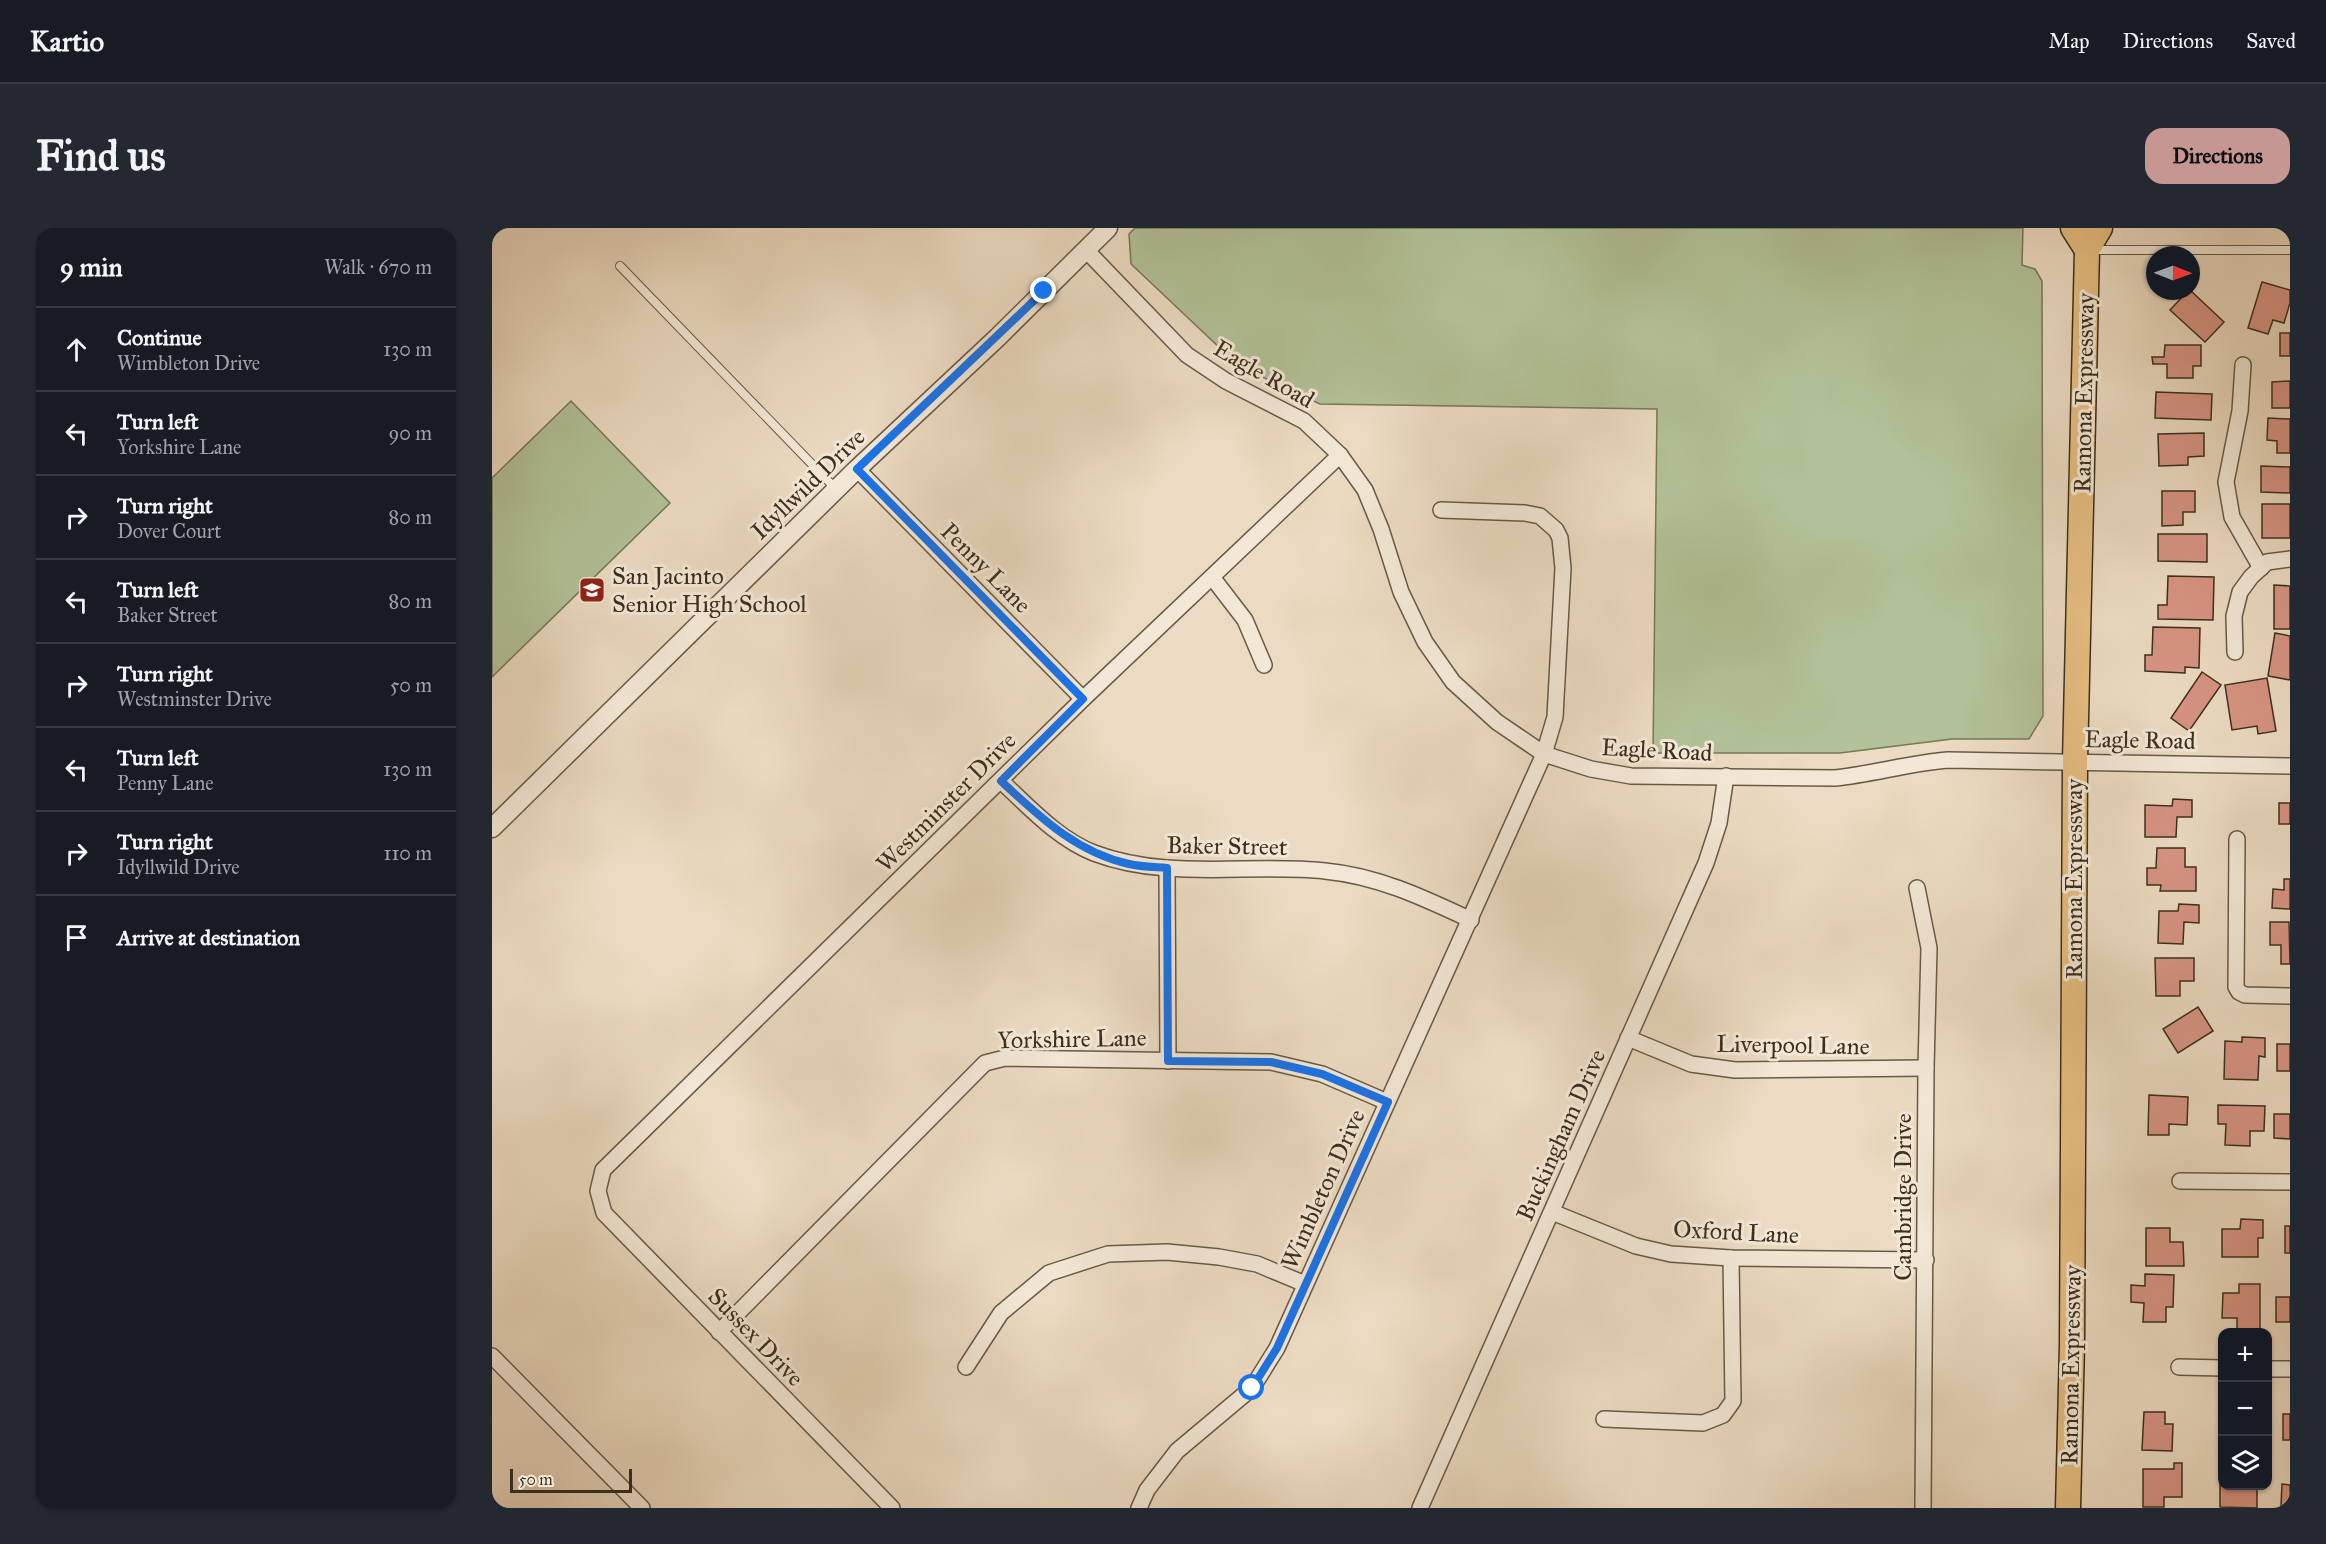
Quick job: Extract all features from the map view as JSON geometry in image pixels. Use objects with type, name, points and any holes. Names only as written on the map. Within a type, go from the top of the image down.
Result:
[{"type":"main road","points":[[2073,228],[2087,250]]},
{"type":"main road","name":"Ramona Expressway","points":[[2068,1508],[2072,1345],[2075,762],[2087,250],[2100,228]]},
{"type":"street","name":"Idyllwild Drive","points":[[492,828],[836,489],[997,338],[1108,228]]},
{"type":"street","name":"Eagle Road","points":[[1086,250],[1187,355],[1226,381],[1304,421],[1340,455],[1365,490],[1381,529],[1401,592],[1425,642],[1453,682],[1497,722],[1544,754],[1591,769],[1631,776],[1835,778],[1859,776],[1924,762],[1948,760],[2290,766]]},
{"type":"street","points":[[2243,365],[2240,411],[2226,482],[2232,517],[2261,568]]},
{"type":"street","name":"Westminster Drive","points":[[598,1191],[603,1170],[1083,699],[1340,455]]},
{"type":"street","name":"Penny Lane","points":[[857,469],[1083,699]]},
{"type":"street","name":"Wimbleton Drive","points":[[1139,1508],[1147,1490],[1177,1451],[1252,1388],[1277,1348],[1544,754],[1555,717],[1563,568],[1560,538],[1556,530],[1540,516],[1525,513],[1441,510]]},
{"type":"street","points":[[2235,652],[2234,616],[2246,584],[2272,560],[2290,559]]},
{"type":"street","points":[[1212,578],[1245,620],[1264,665]]},
{"type":"street","name":"Buckingham Drive","points":[[1420,1508],[1706,863],[1719,823],[1726,776]]},
{"type":"street","name":"Baker Street","points":[[1001,781],[1049,826],[1092,852],[1130,865],[1167,868],[1325,871],[1358,876],[1413,892],[1471,920]]},
{"type":"street","points":[[2237,839],[2235,977],[2239,992],[2245,995],[2290,996]]},
{"type":"street","points":[[1167,868],[1168,1061]]},
{"type":"street","name":"Cambridge Drive","points":[[1917,888],[1929,948],[1923,1508]]},
{"type":"street","name":"Liverpool Lane","points":[[1628,1038],[1691,1064],[1735,1070],[1926,1068]]},
{"type":"street","name":"Yorkshire Lane","points":[[719,1332],[985,1063],[1005,1058],[1271,1062],[1322,1074],[1388,1102]]},
{"type":"street","points":[[2180,1181],[2290,1182]]},
{"type":"street","name":"Sussex Drive","points":[[598,1191],[604,1213],[892,1508]]},
{"type":"street","name":"Oxford Lane","points":[[1552,1212],[1636,1246],[1671,1254],[1731,1258],[1926,1260]]},
{"type":"street","points":[[966,1367],[1001,1313],[1049,1273],[1108,1254],[1167,1252],[1219,1257],[1257,1264],[1305,1284]]},
{"type":"street","points":[[1604,1419],[1703,1423],[1723,1415],[1733,1401],[1731,1258]]},
{"type":"street","points":[[492,1356],[642,1508]]},
{"type":"street","points":[[2179,1368],[2218,1368]]},
{"type":"street","points":[[2272,1369],[2290,1369]]},
{"type":"lane","points":[[2087,250],[2290,250]]},
{"type":"lane","points":[[620,266],[836,489]]},
{"type":"green space","points":[[1135,228],[2023,228],[2022,265],[2035,269],[2042,281],[2043,716],[2029,739],[1952,739],[1840,753],[1653,753],[1657,409],[1320,404],[1239,366],[1131,264],[1129,234]]},
{"type":"green space","points":[[571,401],[670,503],[492,677],[492,478]]},
{"type":"building","points":[[2262,282],[2290,290],[2290,303],[2284,323],[2273,320],[2268,334],[2248,328]]},
{"type":"building","points":[[2200,299],[2224,322],[2205,342],[2170,310],[2179,300]]},
{"type":"building","points":[[2280,333],[2290,333],[2290,356],[2280,356]]},
{"type":"building","points":[[2165,345],[2201,345],[2201,366],[2193,366],[2193,378],[2167,378],[2167,364],[2153,364],[2152,357],[2164,357]]},
{"type":"building","points":[[2290,381],[2290,408],[2272,408],[2272,382]]},
{"type":"building","points":[[2156,392],[2212,394],[2211,420],[2155,418]]},
{"type":"building","points":[[2268,418],[2290,419],[2290,453],[2277,453],[2277,441],[2267,440]]},
{"type":"building","points":[[2204,433],[2204,456],[2188,457],[2188,465],[2159,466],[2158,434]]},
{"type":"building","points":[[2261,466],[2290,467],[2290,493],[2261,492]]},
{"type":"building","points":[[2162,491],[2195,491],[2195,512],[2183,512],[2183,525],[2162,526]]},
{"type":"building","points":[[2262,504],[2290,504],[2290,538],[2262,538]]},
{"type":"building","points":[[2158,534],[2207,534],[2207,562],[2158,561]]},
{"type":"building","points":[[2168,576],[2214,577],[2213,620],[2158,619],[2158,605],[2167,605]]},
{"type":"building","points":[[2274,585],[2290,586],[2290,629],[2274,629]]},
{"type":"building","points":[[2153,627],[2200,628],[2199,668],[2185,667],[2185,673],[2145,671],[2145,655],[2152,655]]},
{"type":"building","points":[[2275,633],[2290,636],[2290,680],[2268,676]]},
{"type":"building","points":[[2202,672],[2221,685],[2189,731],[2171,718]]},
{"type":"building","points":[[2267,678],[2276,731],[2258,734],[2257,726],[2232,730],[2225,685]]},
{"type":"building","points":[[2173,799],[2192,800],[2192,817],[2177,817],[2176,837],[2145,837],[2145,805],[2172,806]]},
{"type":"building","points":[[2279,803],[2290,803],[2290,824],[2279,824]]},
{"type":"building","points":[[2157,848],[2185,848],[2185,867],[2196,867],[2196,891],[2160,891],[2161,885],[2147,885],[2147,868],[2156,868]]},
{"type":"building","points":[[2284,879],[2290,879],[2290,909],[2272,908],[2273,889],[2284,890]]},
{"type":"building","points":[[2179,904],[2199,905],[2199,923],[2184,922],[2183,944],[2158,943],[2159,911],[2178,911]]},
{"type":"building","points":[[2270,922],[2289,922],[2290,964],[2281,964],[2281,945],[2270,945]]},
{"type":"building","points":[[2155,958],[2194,958],[2194,981],[2180,981],[2180,996],[2156,996]]},
{"type":"building","points":[[2198,1007],[2213,1031],[2178,1053],[2163,1029]]},
{"type":"building","points":[[2242,1037],[2265,1038],[2265,1057],[2259,1056],[2258,1080],[2224,1079],[2225,1041],[2242,1042]]},
{"type":"building","points":[[2277,1044],[2290,1044],[2290,1071],[2277,1071]]},
{"type":"building","points":[[2149,1095],[2188,1097],[2187,1125],[2169,1124],[2169,1135],[2148,1135]]},
{"type":"building","points":[[2218,1105],[2265,1106],[2264,1131],[2250,1131],[2250,1146],[2225,1145],[2226,1124],[2218,1124]]},
{"type":"building","points":[[2274,1114],[2290,1114],[2290,1139],[2274,1138]]},
{"type":"building","points":[[2241,1219],[2263,1220],[2263,1238],[2258,1238],[2258,1257],[2222,1257],[2222,1229],[2240,1229]]},
{"type":"building","points":[[2285,1226],[2290,1226],[2290,1253],[2285,1253]]},
{"type":"building","points":[[2146,1228],[2170,1228],[2170,1242],[2183,1242],[2184,1266],[2146,1266]]},
{"type":"building","points":[[2145,1274],[2174,1275],[2173,1307],[2166,1307],[2166,1322],[2143,1322],[2144,1303],[2131,1302],[2131,1285],[2145,1286]]},
{"type":"building","points":[[2239,1284],[2260,1284],[2260,1328],[2237,1328],[2237,1318],[2222,1318],[2223,1293],[2239,1293]]},
{"type":"building","points":[[2276,1297],[2290,1297],[2290,1322],[2276,1322]]},
{"type":"building","points":[[2144,1412],[2165,1412],[2165,1424],[2173,1424],[2172,1451],[2142,1450]]},
{"type":"building","points":[[2283,1414],[2290,1414],[2290,1440],[2283,1440]]},
{"type":"building","points":[[2174,1463],[2182,1463],[2182,1497],[2164,1497],[2164,1507],[2143,1507],[2143,1469],[2174,1469]]},
{"type":"building","points":[[2282,1484],[2290,1485],[2290,1506],[2281,1505]]},
{"type":"building","points":[[2220,1490],[2257,1490],[2257,1508],[2220,1507]]},
{"type":"place","name":"San Jacinto Senior High School","points":[[592,590]]},
{"type":"route","points":[[1044,291],[857,469],[1083,699],[1001,781],[1049,826],[1092,852],[1130,865],[1167,868],[1168,1061],[1271,1062],[1322,1074],[1388,1102],[1277,1348],[1252,1388]]}]
